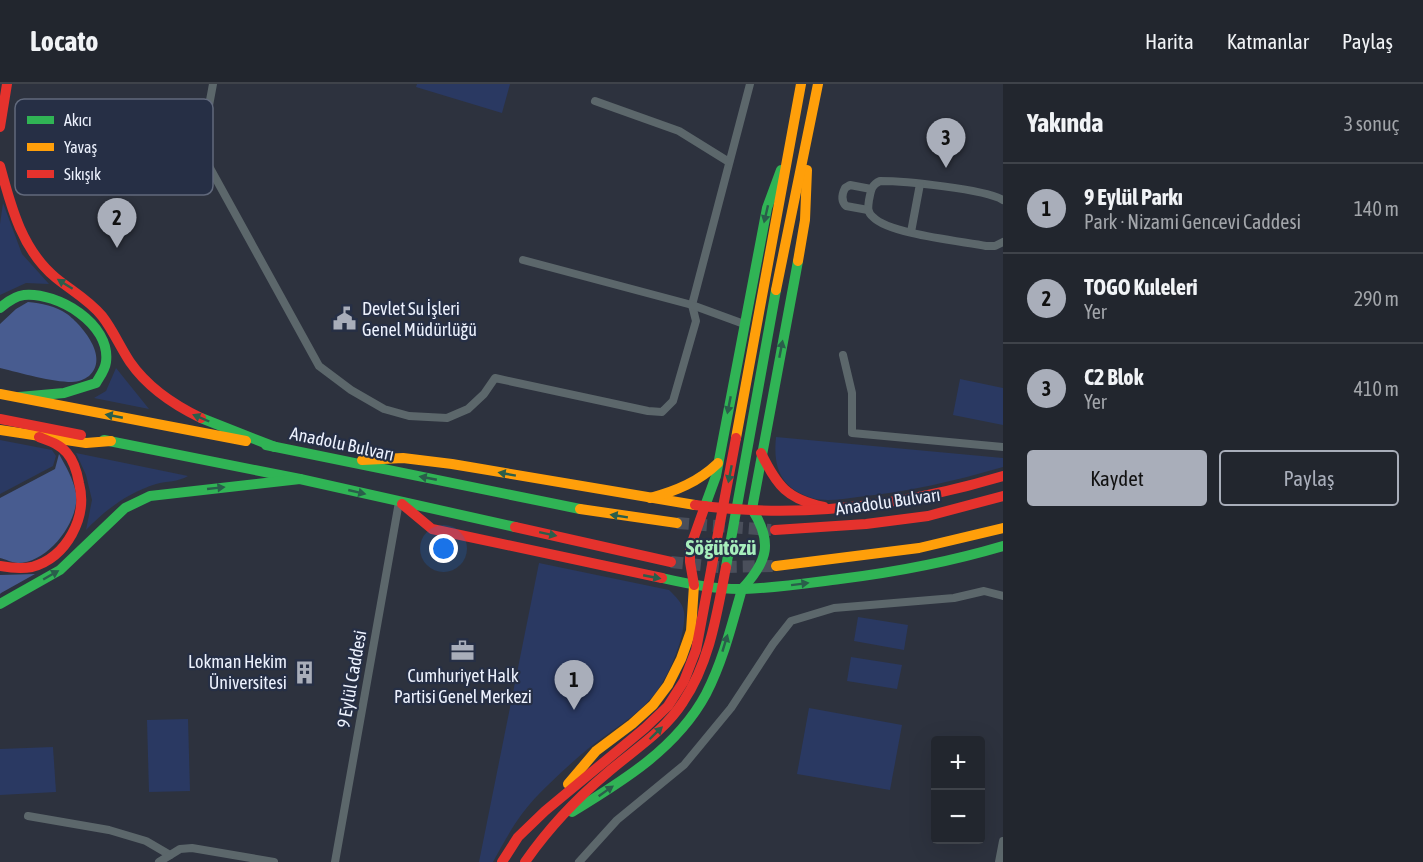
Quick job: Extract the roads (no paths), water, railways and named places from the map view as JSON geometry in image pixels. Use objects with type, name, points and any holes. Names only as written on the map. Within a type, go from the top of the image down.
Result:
[{"type":"main road","points":[[0,128],[7,84]]},
{"type":"main road","points":[[502,862],[518,837],[545,811],[668,706],[684,681],[696,650],[801,84]]},
{"type":"main road","points":[[525,862],[556,821],[595,783],[652,738],[672,717],[692,690],[706,657],[716,619],[779,274],[818,84]]},
{"type":"main road","points":[[545,811],[597,751],[653,705],[668,685],[681,659],[691,631],[694,585],[690,548],[713,488],[767,208],[792,138]]},
{"type":"main road","points":[[556,821],[603,794],[653,757],[698,708],[711,684],[742,589],[756,576],[764,554],[766,536],[761,522],[752,509],[805,220],[808,140]]},
{"type":"main road","points":[[0,166],[11,212],[25,242],[40,263],[56,278],[76,290],[95,307],[109,324],[134,367],[147,383],[170,402],[195,417],[275,447]]},
{"type":"main road","points":[[0,308],[10,300],[25,295],[59,300],[75,309],[90,323],[106,355],[105,369],[96,383],[64,393],[19,397]]},
{"type":"main road","name":"Anadolu Bulvarı","points":[[0,394],[602,513],[677,523]]},
{"type":"main road","points":[[0,419],[300,479],[671,562]]},
{"type":"main road","points":[[0,430],[86,443],[111,441]]},
{"type":"main road","points":[[0,566],[18,569],[37,565],[58,554],[74,534],[82,509],[82,486],[70,458],[63,449],[39,437]]},
{"type":"main road","points":[[761,453],[778,484],[790,496],[804,504],[836,509]]},
{"type":"main road","points":[[342,461],[404,458],[705,506],[806,511],[898,502],[956,490],[1003,476]]},
{"type":"main road","points":[[647,498],[680,490],[703,478],[718,463]]},
{"type":"main road","points":[[0,604],[60,570],[125,508],[150,496],[300,479]]},
{"type":"main road","name":"Anadolu Bulvarı","points":[[775,530],[866,524],[928,516],[1003,496]]},
{"type":"main road","points":[[399,502],[432,529],[694,585],[742,589],[903,571],[957,560],[1003,546]]},
{"type":"main road","points":[[776,566],[915,550],[966,540],[1003,528]]},
{"type":"street","points":[[210,99],[213,84]]},
{"type":"street","points":[[213,174],[320,366],[351,390],[384,409],[409,416],[447,418],[468,409],[484,394],[495,378],[648,411],[662,412],[673,401],[696,321],[692,305],[750,84]]},
{"type":"street","points":[[595,101],[679,131],[729,162]]},
{"type":"street","points":[[1003,200],[990,195],[920,184],[880,181],[871,189],[868,210],[871,216],[880,223],[892,228],[986,246],[995,246],[1003,242]]},
{"type":"street","points":[[911,232],[920,184]]},
{"type":"street","points":[[868,210],[846,206],[843,196],[845,188],[850,185],[871,189]]},
{"type":"street","points":[[523,260],[692,305],[744,324]]},
{"type":"street","points":[[843,355],[852,393],[852,433],[1003,447]]},
{"type":"street","name":"9 Eylül Caddesi","points":[[335,862],[399,502]]},
{"type":"street","points":[[581,861],[617,820],[684,765],[731,708],[791,621],[834,608],[954,598],[984,591],[1003,596]]},
{"type":"street","points":[[28,816],[109,830],[146,841],[170,855]]},
{"type":"street","points":[[999,862],[1003,841]]},
{"type":"street","points":[[159,862],[180,849],[192,848],[274,862]]},
{"type":"tunnel","points":[[677,523],[771,530]]},
{"type":"tunnel","points":[[671,562],[719,567],[776,566]]},
{"type":"place","name":"C2 Blok","points":[[946,168]]},
{"type":"place","name":"TOGO Kuleleri","points":[[117,248]]},
{"type":"place","name":"Devlet Su İşleri Genel Müdürlüğü","points":[[344,319]]},
{"type":"place","name":"Cumhuriyet Halk Partisi Genel Merkezi","points":[[463,650]]},
{"type":"place","name":"Lokman Hekim Üniversitesi","points":[[305,672]]},
{"type":"place","name":"9 Eylül Parkı","points":[[574,710]]},
{"type":"district","name":"Söğütözü","points":[[721,548]]}]
